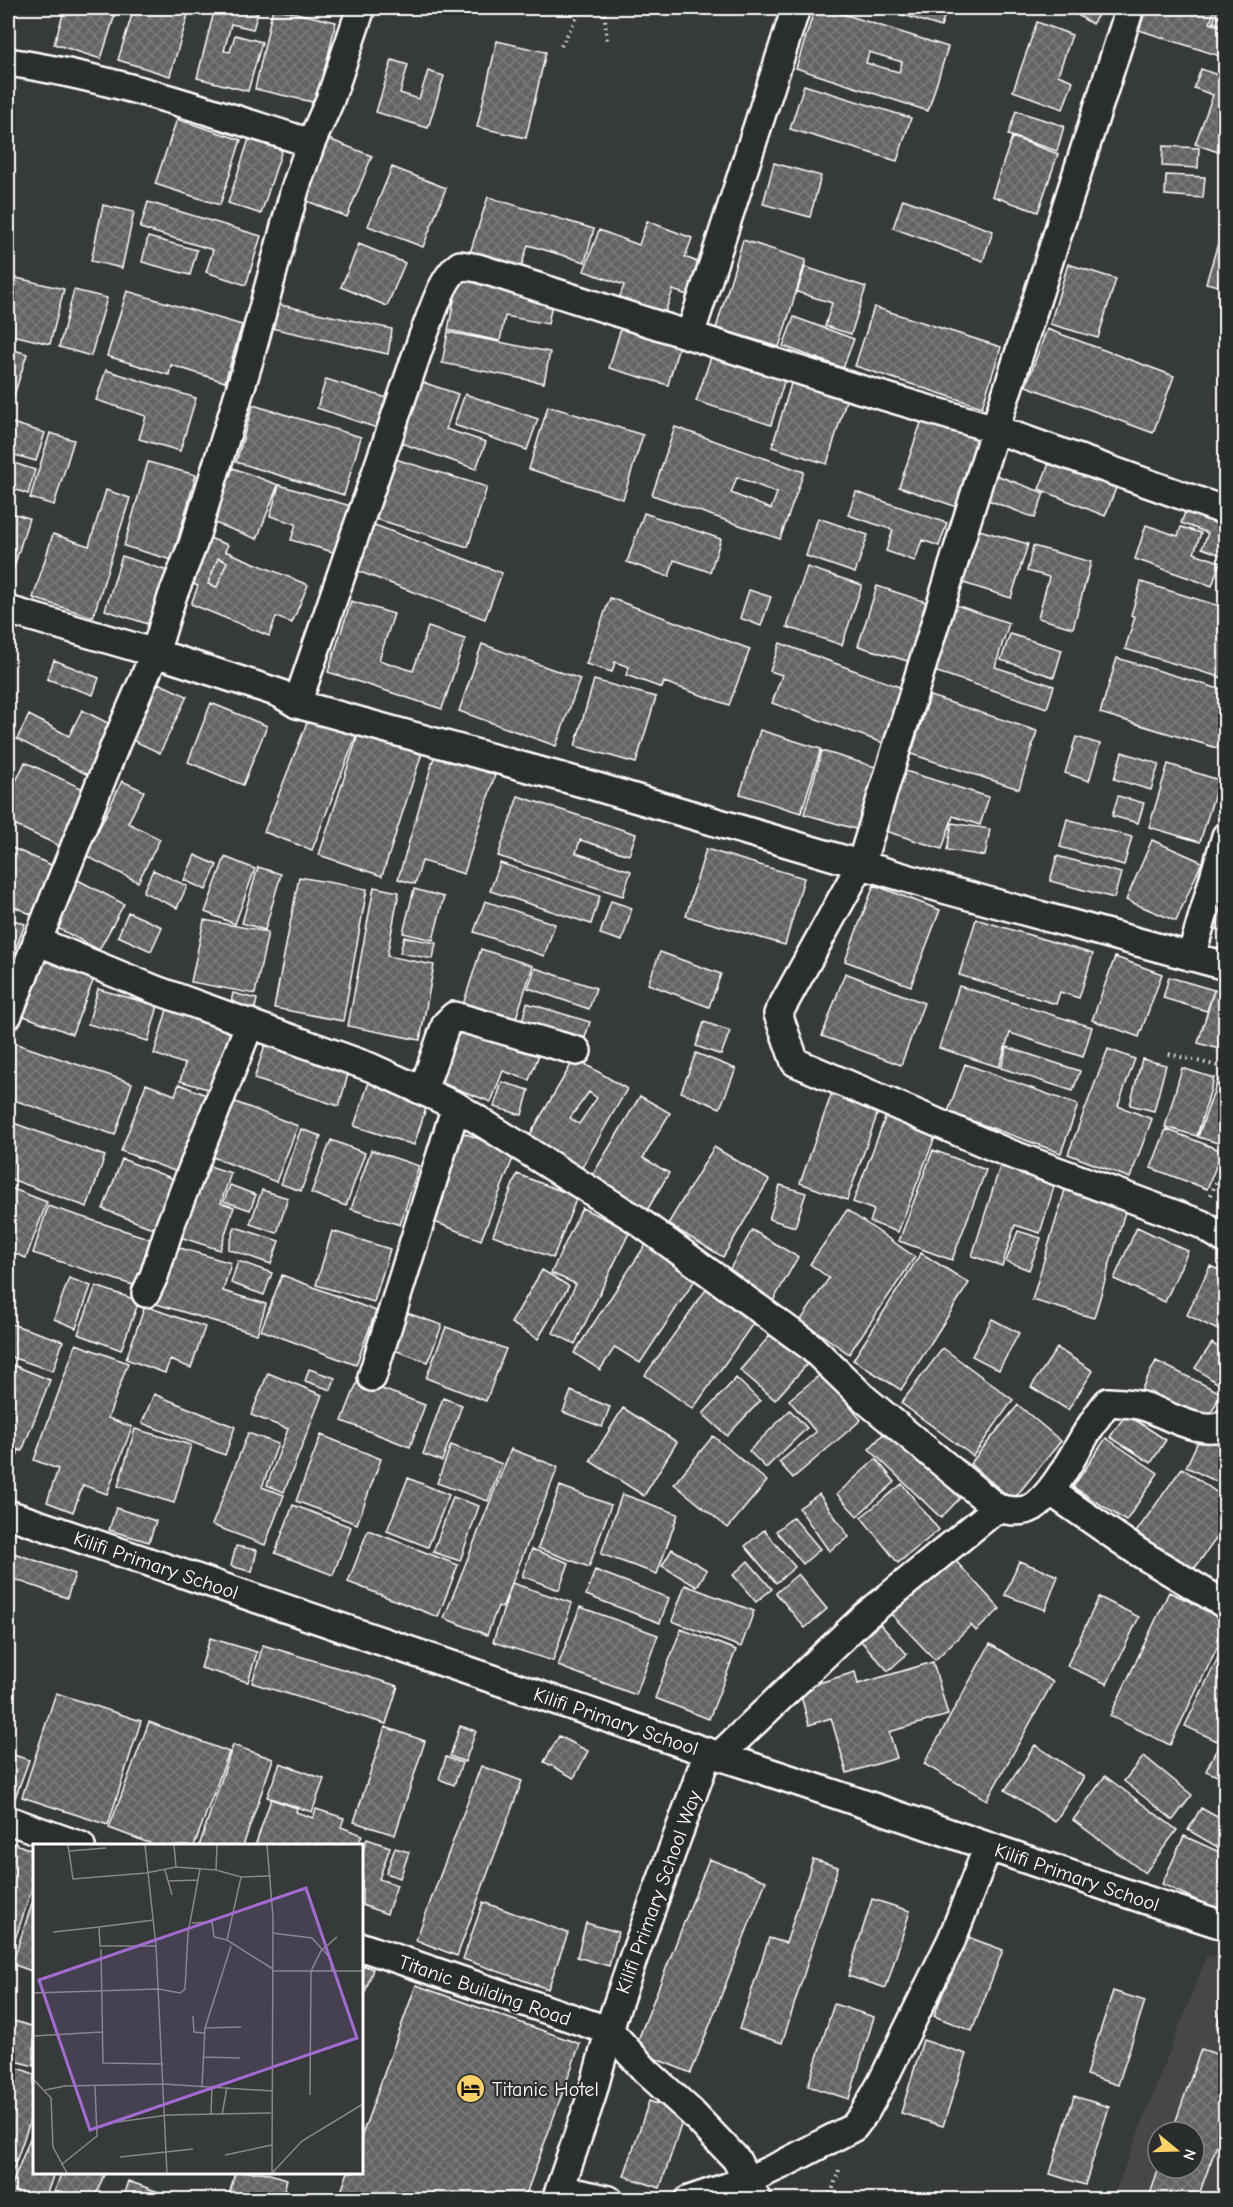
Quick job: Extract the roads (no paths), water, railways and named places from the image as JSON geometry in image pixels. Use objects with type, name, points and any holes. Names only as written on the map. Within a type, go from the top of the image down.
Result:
[{"type":"street","points":[[8,1011],[116,743],[155,653],[172,597],[193,544],[227,435],[311,142],[330,100],[362,8]]},
{"type":"street","points":[[690,335],[796,8]]},
{"type":"street","points":[[1130,8],[995,429],[861,864],[778,1014],[795,1062],[1008,1153],[1201,1224],[1226,1240]]},
{"type":"street","points":[[8,62],[46,68],[144,91],[311,142]]},
{"type":"street","points":[[297,704],[423,336],[453,270],[460,265],[478,267],[846,385],[995,429],[1226,511]]},
{"type":"street","points":[[8,610],[155,653],[279,693],[297,704],[1226,966]]},
{"type":"street","points":[[1191,957],[1226,836]]},
{"type":"street","points":[[37,941],[156,990],[370,1067],[456,1106],[634,1218],[810,1346],[866,1400],[997,1508],[1018,1511],[1032,1508],[1050,1491],[1096,1415],[1108,1402],[1144,1407],[1199,1428],[1216,1429],[1226,1423]]},
{"type":"street","points":[[423,1090],[446,1024],[454,1016],[577,1051]]},
{"type":"street","points":[[146,1293],[250,1023]]},
{"type":"street","points":[[372,1377],[456,1106]]},
{"type":"street","points":[[1050,1491],[1138,1552],[1226,1605]]},
{"type":"street","points":[[714,1754],[864,1617],[997,1508]]},
{"type":"street","name":"Kilifi Primary School","points":[[8,1514],[988,1846],[1104,1888],[1226,1926]]},
{"type":"street","name":"Kilifi Primary School Way","points":[[558,2194],[591,2098],[634,1956],[714,1754]]},
{"type":"street","points":[[8,1820],[78,1844]]},
{"type":"street","points":[[689,2199],[753,2190],[803,2155],[854,2127],[866,2112],[952,1939],[988,1846]]},
{"type":"street","name":"Titanic Building Road","points":[[363,1947],[610,2031]]},
{"type":"street","points":[[610,2031],[646,2071],[722,2143],[736,2159],[753,2190]]},
{"type":"street","points":[[558,2194],[609,2199]]},
{"type":"place","name":"Titanic Hotel","points":[[471,2089]]}]
